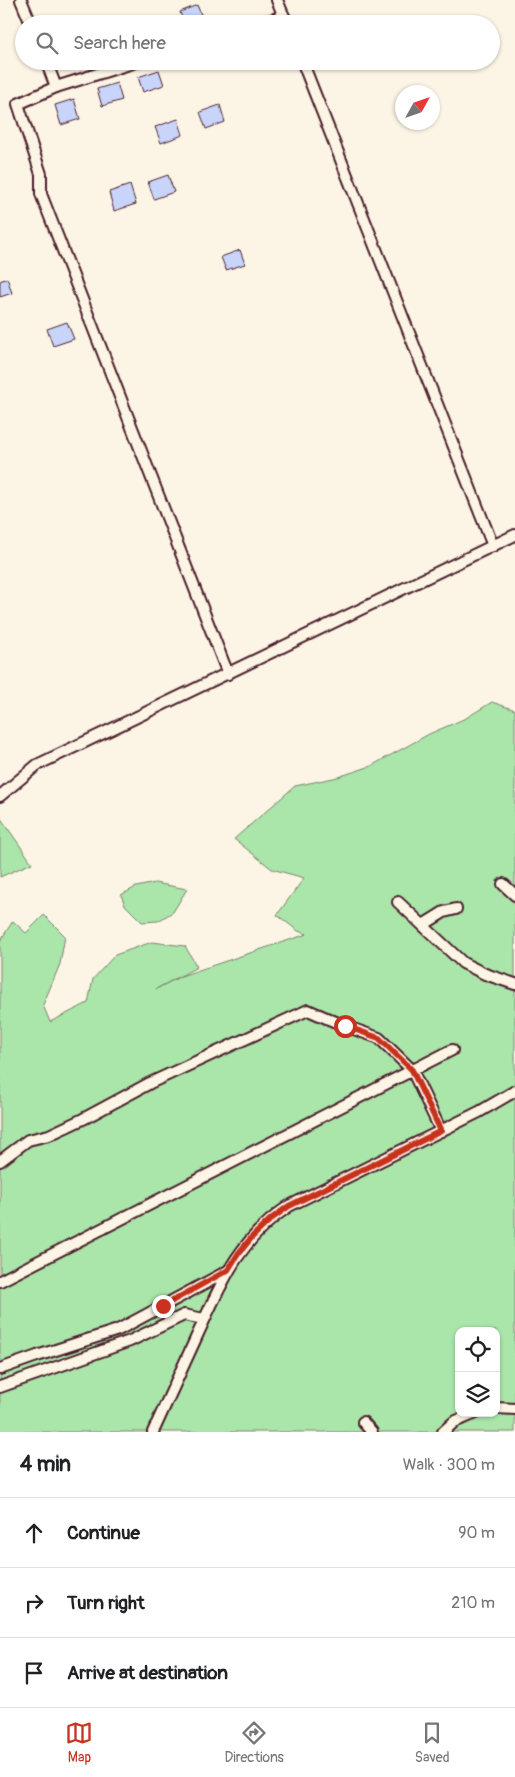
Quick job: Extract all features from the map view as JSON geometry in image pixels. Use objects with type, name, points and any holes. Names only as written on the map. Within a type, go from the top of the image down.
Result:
[{"type":"street","points":[[21,0],[27,15]]},
{"type":"street","points":[[277,0],[283,15]]},
{"type":"street","points":[[49,70],[56,87]]},
{"type":"street","points":[[111,70],[56,87],[18,104],[41,174],[41,194],[228,674]]},
{"type":"street","points":[[306,70],[493,546]]},
{"type":"street","points":[[0,796],[37,765],[515,535]]},
{"type":"street","points":[[503,884],[515,895]]},
{"type":"street","points":[[398,902],[463,963],[485,974],[515,984]]},
{"type":"street","points":[[423,925],[444,912],[456,909]]},
{"type":"street","points":[[0,1161],[28,1140],[49,1135],[150,1083],[308,1010],[379,1038],[412,1070],[441,1131]]},
{"type":"street","points":[[0,1281],[452,1050]]},
{"type":"street","points":[[153,1432],[228,1270],[252,1237],[271,1219],[289,1206],[479,1112],[515,1091]]},
{"type":"street","points":[[0,1369],[118,1330],[228,1270]]},
{"type":"street","points":[[163,1306],[170,1322]]},
{"type":"street","points":[[0,1387],[122,1343],[184,1315],[204,1319]]},
{"type":"street","points":[[118,1330],[122,1343]]},
{"type":"street","points":[[500,1408],[515,1409]]},
{"type":"street","points":[[442,1432],[454,1422],[466,1417]]},
{"type":"street","points":[[363,1422],[372,1432]]},
{"type":"green space","points":[[492,702],[515,710],[515,1432],[0,1432],[0,941],[13,921],[26,933],[44,915],[65,936],[60,964],[43,1005],[50,1022],[88,1003],[93,979],[115,955],[152,942],[185,946],[197,967],[156,989],[181,976],[307,934],[298,931],[277,915],[304,878],[272,869],[234,839],[295,786],[338,777],[371,766],[429,734],[466,718]]},
{"type":"green space","points":[[0,817],[32,863],[0,877]]},
{"type":"green space","points":[[155,883],[187,889],[173,912],[158,921],[142,922],[125,905],[121,895],[136,887]]},
{"type":"building","points":[[197,5],[201,15],[181,15],[180,12]]},
{"type":"building","points":[[159,70],[164,85],[143,92],[138,77]]},
{"type":"building","points":[[117,83],[122,100],[102,106],[97,89]]},
{"type":"building","points":[[74,99],[80,119],[61,125],[55,105]]},
{"type":"building","points":[[220,105],[225,122],[206,129],[200,112]]},
{"type":"building","points":[[178,119],[183,135],[161,143],[155,127]]},
{"type":"building","points":[[168,175],[174,192],[154,199],[148,182]]},
{"type":"building","points":[[130,185],[136,204],[114,211],[109,192]]},
{"type":"building","points":[[240,250],[245,264],[226,270],[221,257]]},
{"type":"building","points":[[7,278],[12,293],[0,297],[0,281]]},
{"type":"building","points":[[67,322],[74,339],[53,346],[47,329]]},
{"type":"route","points":[[163,1306],[228,1270],[252,1237],[271,1219],[289,1206],[441,1131],[412,1070],[379,1038],[345,1026]]}]
